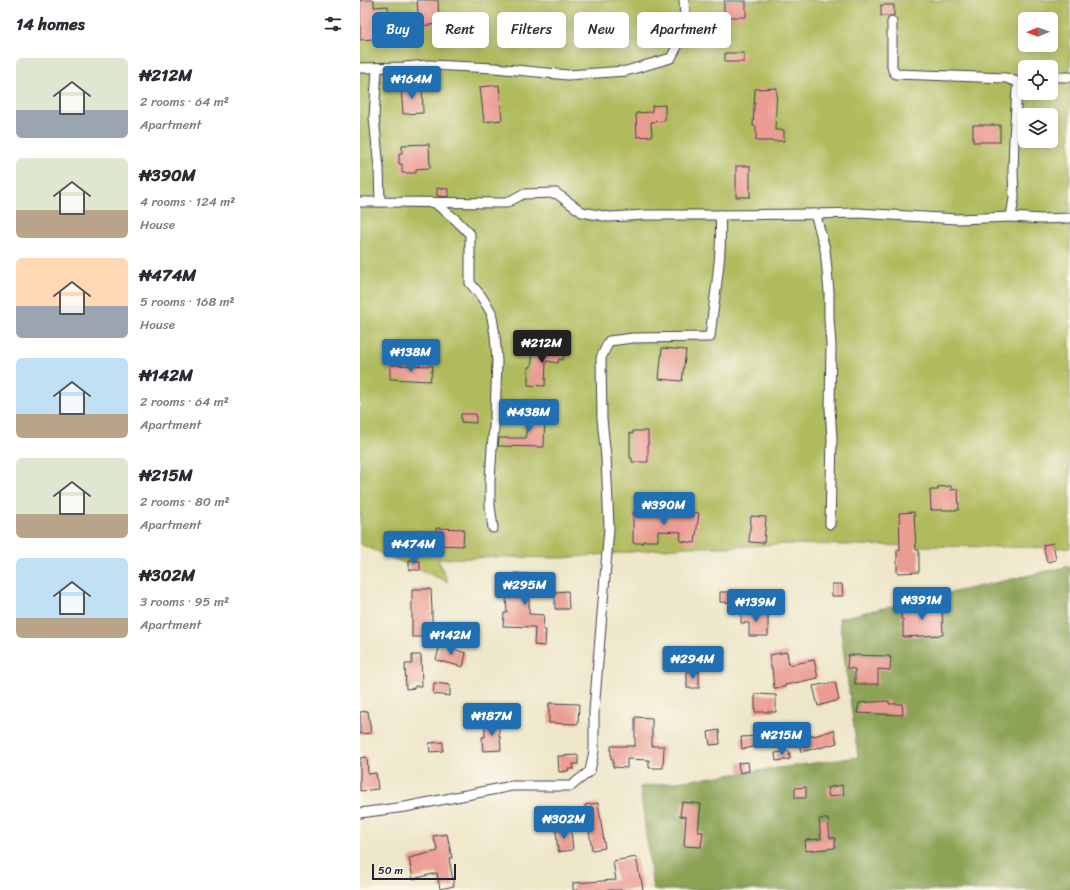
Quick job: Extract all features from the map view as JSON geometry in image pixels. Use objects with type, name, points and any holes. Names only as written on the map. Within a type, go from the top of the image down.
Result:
[{"type":"street","points":[[360,68],[429,65],[495,68],[568,75],[626,71],[671,58],[680,41],[685,18],[684,0]]},
{"type":"street","points":[[892,22],[892,66],[896,74],[1006,78],[1018,81]]},
{"type":"street","points":[[377,68],[374,117],[379,169],[380,202]]},
{"type":"street","points":[[1058,77],[1070,77]]},
{"type":"street","points":[[1011,217],[1014,198],[1013,171],[1018,89]]},
{"type":"street","points":[[360,202],[506,203],[523,194],[556,193],[582,212],[609,217],[645,215],[858,213],[957,219],[1011,217],[1041,219],[1070,218]]},
{"type":"street","points":[[435,202],[470,234],[470,283],[481,296],[491,312],[495,335],[496,361],[496,417],[490,480],[490,506],[494,528]]},
{"type":"street","points":[[814,214],[825,249],[829,292],[831,345],[830,409],[832,438],[830,524]]},
{"type":"street","points":[[360,813],[405,807],[512,786],[571,786],[590,771],[594,751],[594,712],[609,528],[606,457],[602,419],[601,358],[608,341],[633,338],[710,337],[718,268],[721,228],[720,215]]},
{"type":"green space","points":[[360,0],[1070,0],[1070,548],[781,544],[730,547],[687,547],[563,558],[501,557],[438,559],[448,582],[360,544]]},
{"type":"green space","points":[[1070,566],[1070,890],[653,890],[640,787],[858,757],[839,618]]},
{"type":"building","points":[[360,0],[374,0],[374,7],[388,6],[388,12],[372,12],[372,39],[360,40]]},
{"type":"building","points":[[417,0],[438,0],[438,12],[432,12],[432,25],[424,26],[424,12],[418,12]]},
{"type":"building","points":[[724,1],[746,1],[746,17],[731,17],[731,12],[724,12]]},
{"type":"building","points":[[881,5],[894,5],[894,16],[881,16]]},
{"type":"building","points":[[725,53],[744,53],[744,62],[725,62]]},
{"type":"building","points":[[499,85],[502,120],[484,122],[480,87]]},
{"type":"building","points":[[422,86],[423,113],[403,114],[401,87]]},
{"type":"building","points":[[777,88],[775,130],[784,130],[784,141],[756,141],[756,126],[753,126],[755,89]]},
{"type":"building","points":[[665,105],[665,121],[651,122],[652,136],[637,137],[636,113],[652,112],[652,106]]},
{"type":"building","points":[[973,125],[1000,125],[1000,142],[973,142]]},
{"type":"building","points":[[429,144],[430,168],[416,169],[416,173],[402,173],[402,164],[399,164],[399,153],[402,153],[402,145]]},
{"type":"building","points":[[736,166],[750,166],[750,197],[736,197]]},
{"type":"building","points":[[437,188],[448,189],[448,197],[437,196]]},
{"type":"building","points":[[534,346],[564,351],[563,360],[559,359],[558,363],[546,361],[545,386],[528,385],[528,367],[531,367]]},
{"type":"building","points":[[662,348],[686,350],[682,381],[659,379]]},
{"type":"building","points":[[390,365],[433,366],[430,381],[390,379]]},
{"type":"building","points":[[527,412],[545,412],[544,447],[498,446],[499,438],[526,438]]},
{"type":"building","points":[[461,414],[476,414],[476,423],[461,422]]},
{"type":"building","points":[[633,431],[648,431],[648,462],[632,462],[632,458],[630,458],[630,433],[633,434]]},
{"type":"building","points":[[951,486],[951,490],[958,489],[959,510],[931,510],[930,490],[938,490],[938,487]]},
{"type":"building","points":[[684,511],[699,513],[695,543],[680,541],[681,532],[658,531],[658,541],[633,543],[633,512],[683,513]]},
{"type":"building","points":[[914,512],[916,550],[919,550],[919,572],[897,573],[897,550],[900,550],[899,513]]},
{"type":"building","points":[[751,516],[766,517],[764,543],[749,542]]},
{"type":"building","points":[[436,528],[464,529],[463,546],[436,545]]},
{"type":"building","points":[[1053,543],[1056,560],[1047,562],[1043,545]]},
{"type":"building","points":[[409,560],[420,561],[420,570],[409,570]]},
{"type":"building","points":[[514,573],[542,575],[541,594],[529,594],[529,614],[544,615],[543,630],[546,630],[545,646],[534,645],[535,627],[503,626],[504,613],[507,613],[506,598],[513,598]]},
{"type":"building","points":[[832,584],[842,584],[843,596],[832,596]]},
{"type":"building","points":[[412,589],[431,589],[432,637],[412,637]]},
{"type":"building","points":[[568,591],[569,609],[555,609],[555,592]]},
{"type":"building","points":[[720,592],[739,592],[739,603],[720,602]]},
{"type":"building","points":[[902,606],[942,607],[943,635],[903,637],[903,619],[901,619]]},
{"type":"building","points":[[741,612],[768,613],[768,636],[749,636],[749,623],[741,623]]},
{"type":"building","points":[[440,645],[466,653],[463,667],[436,660]]},
{"type":"building","points":[[787,652],[789,665],[814,660],[818,678],[785,685],[785,687],[774,688],[769,655]]},
{"type":"building","points":[[412,655],[421,655],[422,686],[415,686],[415,688],[406,689],[405,664],[412,664]]},
{"type":"building","points":[[848,655],[889,656],[891,657],[890,670],[878,669],[878,684],[855,684],[855,669],[847,668]]},
{"type":"building","points":[[687,671],[699,671],[699,688],[687,688]]},
{"type":"building","points":[[835,682],[839,700],[818,706],[813,686]]},
{"type":"building","points":[[434,683],[450,685],[450,696],[433,694]]},
{"type":"building","points":[[755,694],[776,695],[776,712],[755,712]]},
{"type":"building","points":[[889,701],[889,704],[902,704],[903,715],[857,713],[859,703]]},
{"type":"building","points":[[549,703],[579,704],[578,724],[549,723]]},
{"type":"building","points":[[368,711],[371,733],[360,734],[360,712]]},
{"type":"building","points":[[635,717],[652,718],[652,746],[664,746],[663,768],[649,768],[649,760],[627,759],[627,768],[613,767],[613,759],[611,759],[611,746],[635,746]]},
{"type":"building","points":[[485,721],[499,721],[501,750],[483,751],[482,737],[485,737]]},
{"type":"building","points":[[719,730],[720,744],[710,745],[708,732]]},
{"type":"building","points":[[834,730],[837,743],[801,752],[798,739]]},
{"type":"building","points":[[759,736],[760,746],[742,749],[741,737]]},
{"type":"building","points":[[443,742],[443,751],[430,752],[429,743]]},
{"type":"building","points":[[789,751],[790,759],[776,761],[775,753]]},
{"type":"building","points":[[578,755],[578,764],[573,764],[574,769],[559,772],[558,756]]},
{"type":"building","points":[[367,757],[368,774],[376,773],[378,789],[360,791],[360,758]]},
{"type":"building","points":[[748,762],[749,771],[740,773],[738,763]]},
{"type":"building","points":[[842,785],[844,794],[829,797],[827,788]]},
{"type":"building","points":[[806,787],[806,798],[795,798],[795,788]]},
{"type":"building","points":[[682,802],[701,804],[698,832],[703,832],[701,847],[684,846],[686,817],[680,816]]},
{"type":"building","points":[[598,803],[605,848],[592,850],[585,805]]},
{"type":"building","points":[[819,819],[828,819],[830,838],[835,838],[835,848],[806,851],[805,840],[821,839]]},
{"type":"building","points":[[571,829],[573,850],[558,852],[556,831]]},
{"type":"building","points":[[447,834],[452,858],[449,858],[454,886],[440,889],[437,873],[413,879],[409,858],[438,851],[433,836]]},
{"type":"building","points":[[636,857],[643,890],[573,890],[573,883],[616,880],[613,861]]}]
